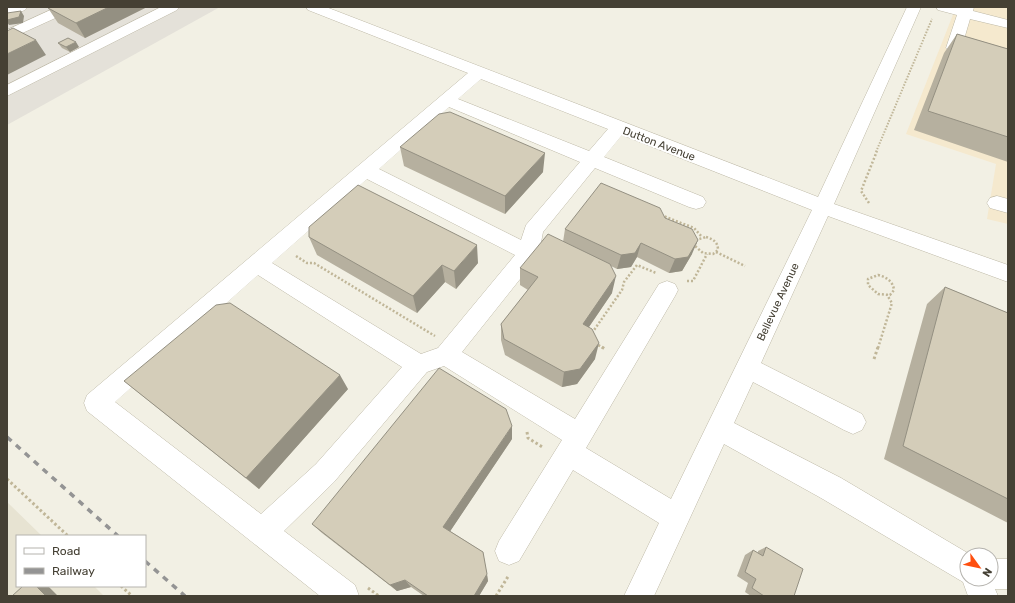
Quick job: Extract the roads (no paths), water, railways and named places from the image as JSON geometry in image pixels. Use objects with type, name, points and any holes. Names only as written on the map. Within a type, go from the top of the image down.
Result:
[{"type":"street","points":[[7,13],[20,7]]},
{"type":"street","points":[[7,36],[68,7]]},
{"type":"street","points":[[7,91],[172,7]]},
{"type":"street","name":"Dutton Avenue","points":[[313,7],[618,128],[823,207],[1008,274]]},
{"type":"street","name":"Bellevue Avenue","points":[[639,596],[823,207],[914,7]]},
{"type":"street","points":[[938,11],[966,10],[1008,24]]},
{"type":"street","points":[[966,10],[954,48],[1008,63]]},
{"type":"street","points":[[344,596],[96,403],[478,73]]},
{"type":"street","points":[[446,100],[696,202]]},
{"type":"street","points":[[263,532],[325,473],[419,365],[449,351],[529,253],[533,230],[618,128]]},
{"type":"street","points":[[365,170],[529,253]]},
{"type":"street","points":[[257,264],[419,365]]},
{"type":"street","points":[[509,551],[666,290]]},
{"type":"street","points":[[449,351],[676,518]]},
{"type":"street","points":[[747,367],[853,422]]},
{"type":"street","points":[[719,428],[831,488],[959,564]]},
{"type":"railway","points":[[7,437],[117,535]]},
{"type":"railway","points":[[146,562],[185,596]]}]
